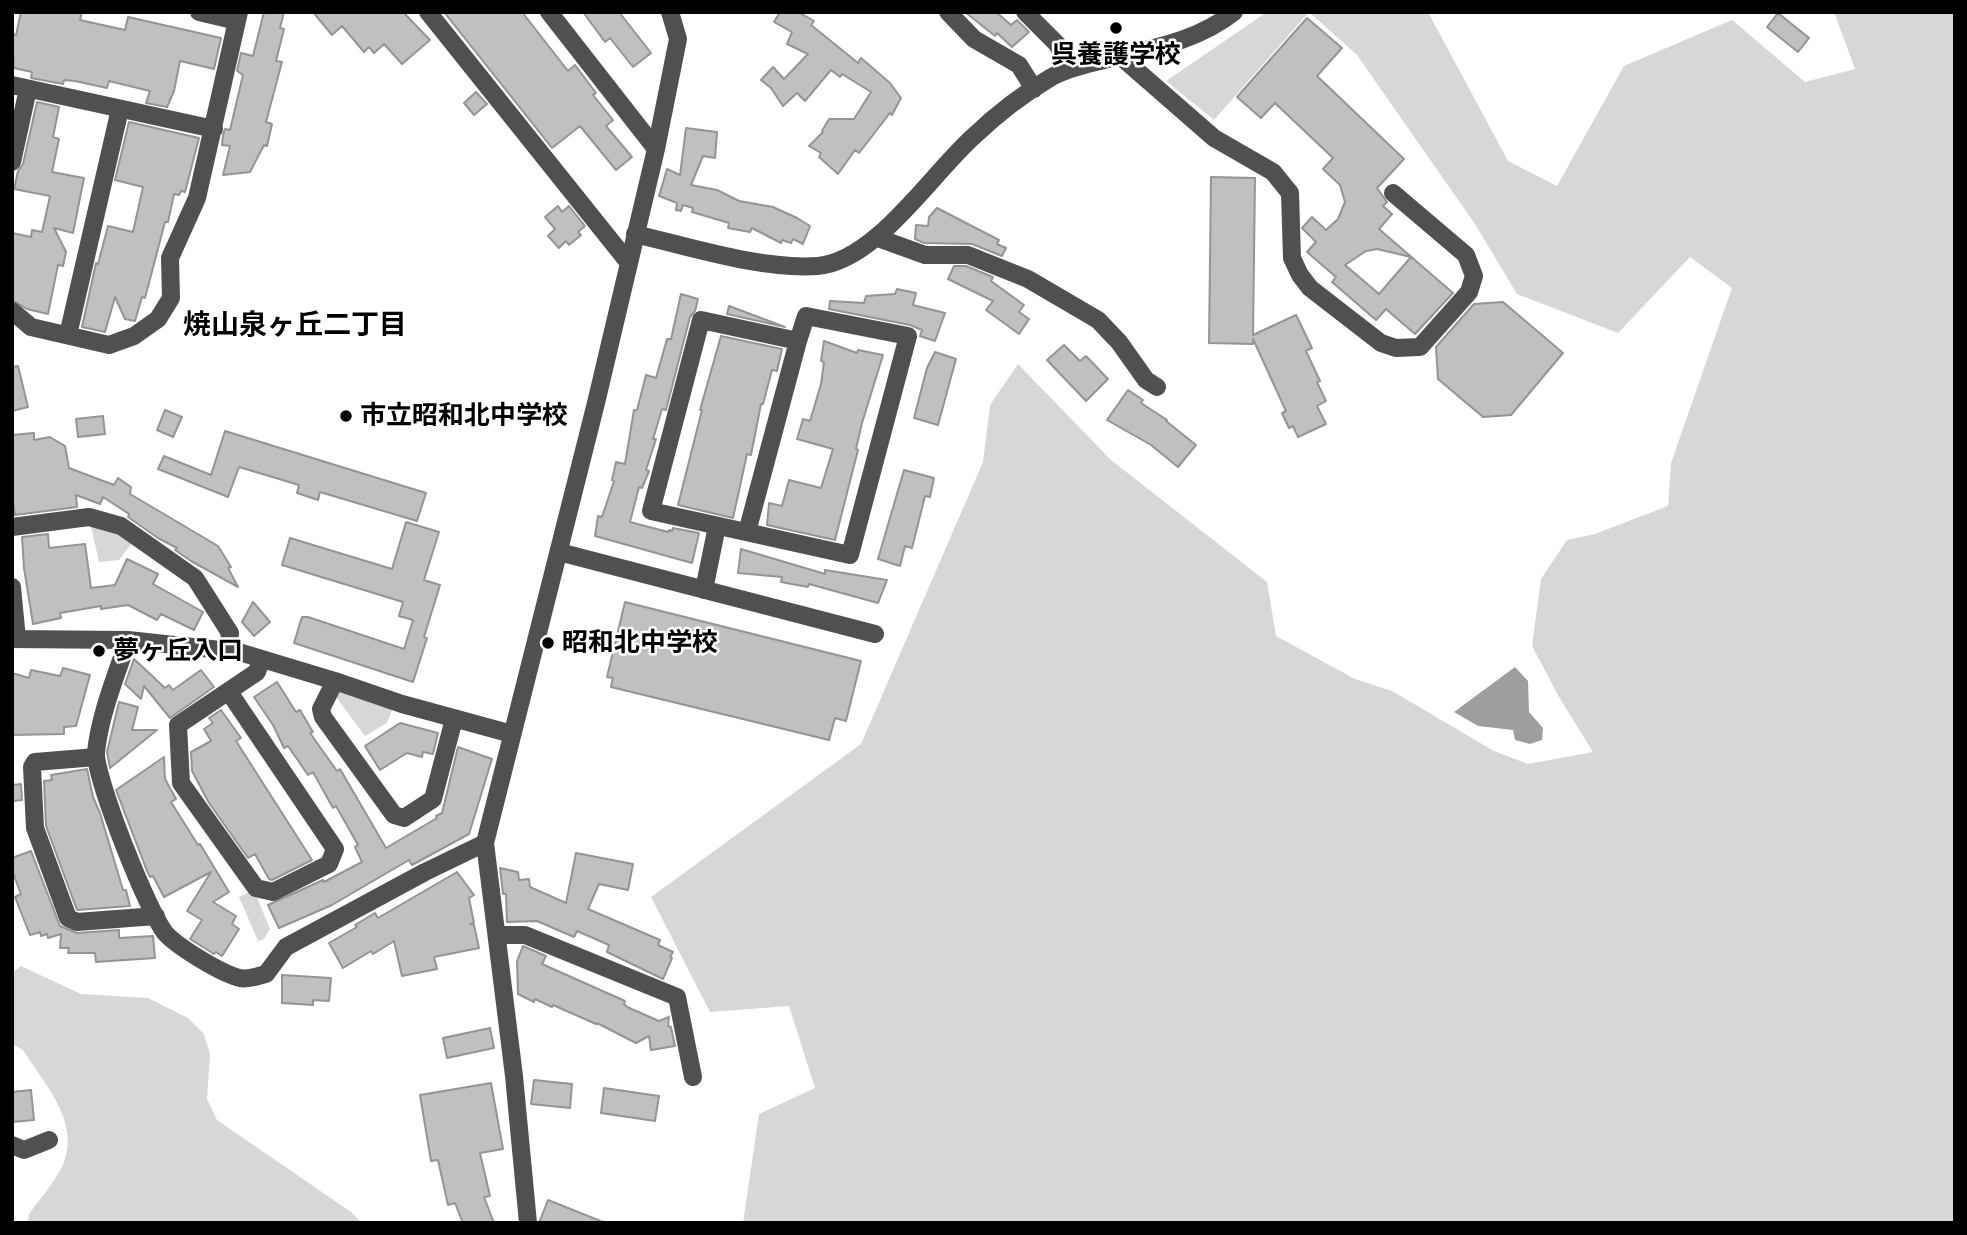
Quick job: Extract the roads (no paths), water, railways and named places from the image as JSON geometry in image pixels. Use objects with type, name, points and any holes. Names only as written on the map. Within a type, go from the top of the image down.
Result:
[{"type":"street","points":[[12,311],[31,327],[109,345],[134,336],[158,319],[171,298],[170,258],[197,198],[238,17],[199,12]]},
{"type":"street","points":[[428,12],[628,262]]},
{"type":"street","points":[[549,12],[656,149]]},
{"type":"street","points":[[528,1223],[514,1076],[485,843],[559,552],[656,149],[678,39],[670,12]]},
{"type":"street","points":[[948,12],[974,39],[1019,65],[1034,89]]},
{"type":"street","points":[[1025,12],[1056,44],[1071,69]]},
{"type":"street","points":[[635,234],[789,267],[821,266],[845,258],[878,238],[973,136],[1052,77],[1071,69],[1192,37],[1220,23],[1234,12]]},
{"type":"street","points":[[1120,56],[1214,138],[1273,172],[1290,193],[1292,258],[1310,288],[1381,343],[1396,348],[1420,347],[1469,292],[1474,276],[1466,255],[1392,193]]},
{"type":"street","points":[[12,162],[20,87],[214,128]]},
{"type":"street","points":[[68,335],[120,108]]},
{"type":"street","points":[[878,238],[925,254],[968,255],[1028,279],[1098,320],[1119,342],[1146,380],[1157,387]]},
{"type":"street","points":[[747,532],[806,316],[908,336],[850,555],[651,511],[701,320],[798,341]]},
{"type":"street","points":[[12,527],[89,517],[121,526],[195,578],[230,633],[228,651]]},
{"type":"street","points":[[704,590],[717,526]]},
{"type":"street","points":[[559,552],[875,634]]},
{"type":"street","points":[[12,587],[15,639],[128,640],[239,652],[454,719],[512,734]]},
{"type":"street","points":[[128,640],[106,707],[96,757],[100,776],[114,818],[166,934],[217,969],[243,979],[266,974],[286,947],[436,866],[485,843]]},
{"type":"street","points":[[229,692],[335,849],[329,864],[274,892],[256,888],[181,783],[178,725],[257,672],[261,660]]},
{"type":"street","points":[[335,681],[321,709],[323,717],[394,815],[404,818],[433,799],[454,719]]},
{"type":"street","points":[[96,757],[35,762],[32,768],[35,828],[68,918],[77,922],[156,916]]},
{"type":"street","points":[[497,935],[525,935],[677,997],[693,1077]]},
{"type":"street","points":[[12,1145],[24,1150],[49,1140]]},
{"type":"place","name":"呉養護学校","points":[[1116,28]]},
{"type":"place","name":"市立昭和北中学校","points":[[346,416]]},
{"type":"place","name":"昭和北中学校","points":[[548,643]]},
{"type":"place","name":"夢ヶ丘入口","points":[[99,651]]},
{"type":"district","name":"焼山泉ヶ丘二丁目","points":[[295,326]]}]
